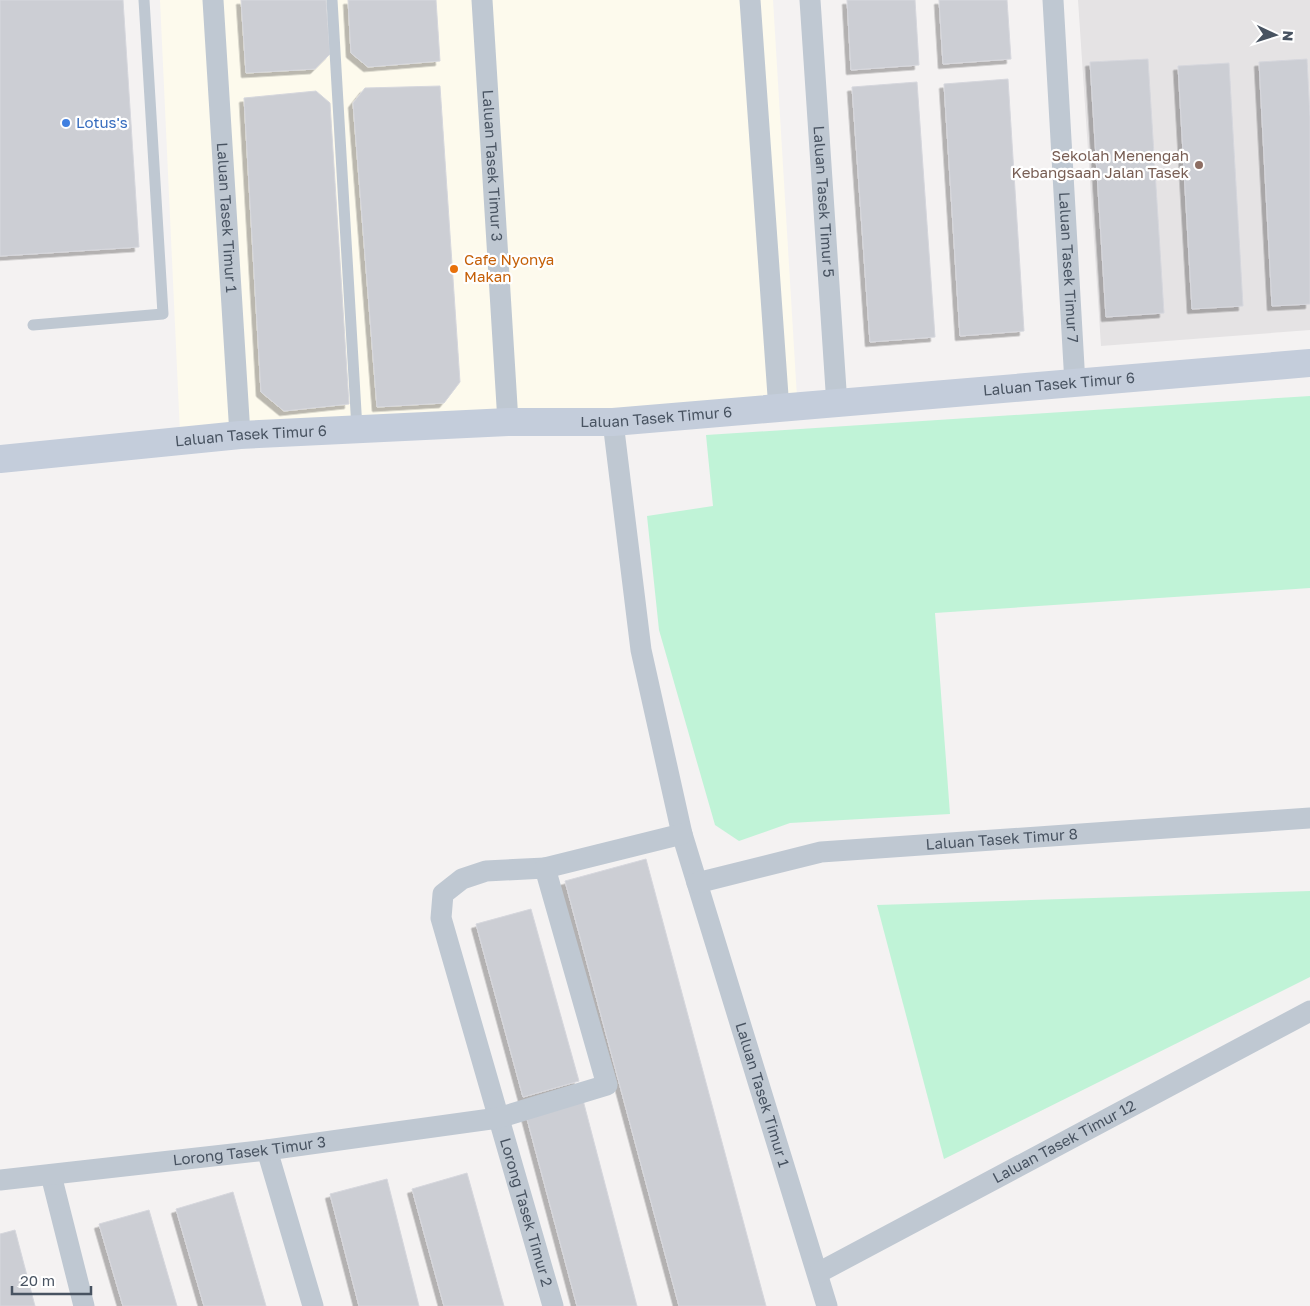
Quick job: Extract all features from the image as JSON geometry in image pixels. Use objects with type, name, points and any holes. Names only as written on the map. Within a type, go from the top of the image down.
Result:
[{"type":"street","name":"Laluan Tasek Timur 1","points":[[212,0],[240,435]]},
{"type":"street","name":"Laluan Tasek Timur 3","points":[[482,0],[508,422]]},
{"type":"street","points":[[750,0],[779,410]]},
{"type":"street","name":"Laluan Tasek Timur 5","points":[[810,0],[837,405]]},
{"type":"street","name":"Laluan Tasek Timur 7","points":[[1052,0],[1075,384]]},
{"type":"street","name":"Laluan Tasek Timur 6","points":[[0,459],[240,435],[508,422],[613,422],[779,410],[1310,363]]},
{"type":"street","name":"Laluan Tasek Timur 1","points":[[613,422],[641,650],[682,834],[827,1306]]},
{"type":"street","name":"Laluan Tasek Timur 8","points":[[697,883],[821,852],[1310,818]]},
{"type":"street","name":"Lorong Tasek Timur 2","points":[[553,1306],[442,918],[443,894],[462,879],[486,871],[545,868],[682,834]]},
{"type":"street","name":"Lorong Tasek Timur 3","points":[[0,1180],[267,1150],[498,1118],[606,1085],[545,868]]},
{"type":"street","name":"Laluan Tasek Timur 12","points":[[818,1273],[1310,1010]]},
{"type":"street","points":[[267,1150],[312,1306]]},
{"type":"street","points":[[51,1175],[84,1306]]},
{"type":"lane","points":[[33,325],[163,314],[144,0]]},
{"type":"lane","points":[[332,0],[357,428]]},
{"type":"shaded area","points":[[160,0],[773,0],[798,414],[180,433]]},
{"type":"shaded area","name":"Sekolah Menengah Kebangsaan Jalan Tasek","points":[[1078,0],[1310,0],[1310,330],[1101,346]]},
{"type":"green space","points":[[1310,396],[1310,588],[935,613],[950,814],[790,823],[739,841],[715,825],[659,630],[647,516],[713,506],[706,435]]},
{"type":"green space","points":[[1310,891],[1310,977],[944,1159],[877,905]]},
{"type":"building","name":"Lotus's","points":[[0,0],[123,0],[139,247],[0,256]]},
{"type":"building","points":[[241,0],[326,0],[330,54],[315,69],[246,73]]},
{"type":"building","points":[[348,0],[436,0],[440,61],[368,67],[351,53]]},
{"type":"building","points":[[847,0],[915,0],[919,65],[851,70]]},
{"type":"building","points":[[939,0],[1007,0],[1011,59],[943,64]]},
{"type":"building","points":[[1148,59],[1164,313],[1106,317],[1090,62]]},
{"type":"building","points":[[1307,59],[1310,117],[1310,304],[1272,306],[1259,62]]},
{"type":"building","points":[[1229,63],[1243,306],[1192,309],[1178,66]]},
{"type":"building","points":[[1008,79],[1024,331],[960,336],[944,84]]},
{"type":"building","points":[[917,82],[935,337],[870,342],[852,87]]},
{"type":"building","points":[[440,86],[460,382],[444,403],[377,407],[353,103],[365,88]]},
{"type":"building","points":[[316,91],[330,103],[349,404],[284,411],[261,392],[244,98]]},
{"type":"building","points":[[646,859],[766,1306],[679,1306],[565,881]]},
{"type":"building","points":[[531,909],[579,1081],[523,1097],[476,924]]},
{"type":"building","points":[[583,1100],[637,1306],[577,1306],[526,1115]]},
{"type":"building","points":[[467,1173],[504,1306],[444,1306],[412,1189]]},
{"type":"building","points":[[387,1179],[419,1306],[359,1306],[330,1194]]},
{"type":"building","points":[[233,1192],[266,1306],[204,1306],[176,1209]]},
{"type":"building","points":[[149,1210],[177,1306],[123,1306],[99,1224]]},
{"type":"building","points":[[15,1230],[35,1306],[0,1306],[0,1234]]},
{"type":"place","name":"Lotus's","points":[[66,123]]},
{"type":"place","name":"Sekolah Menengah Kebangsaan Jalan Tasek","points":[[1199,165]]},
{"type":"place","name":"Cafe Nyonya Makan","points":[[454,269]]}]
